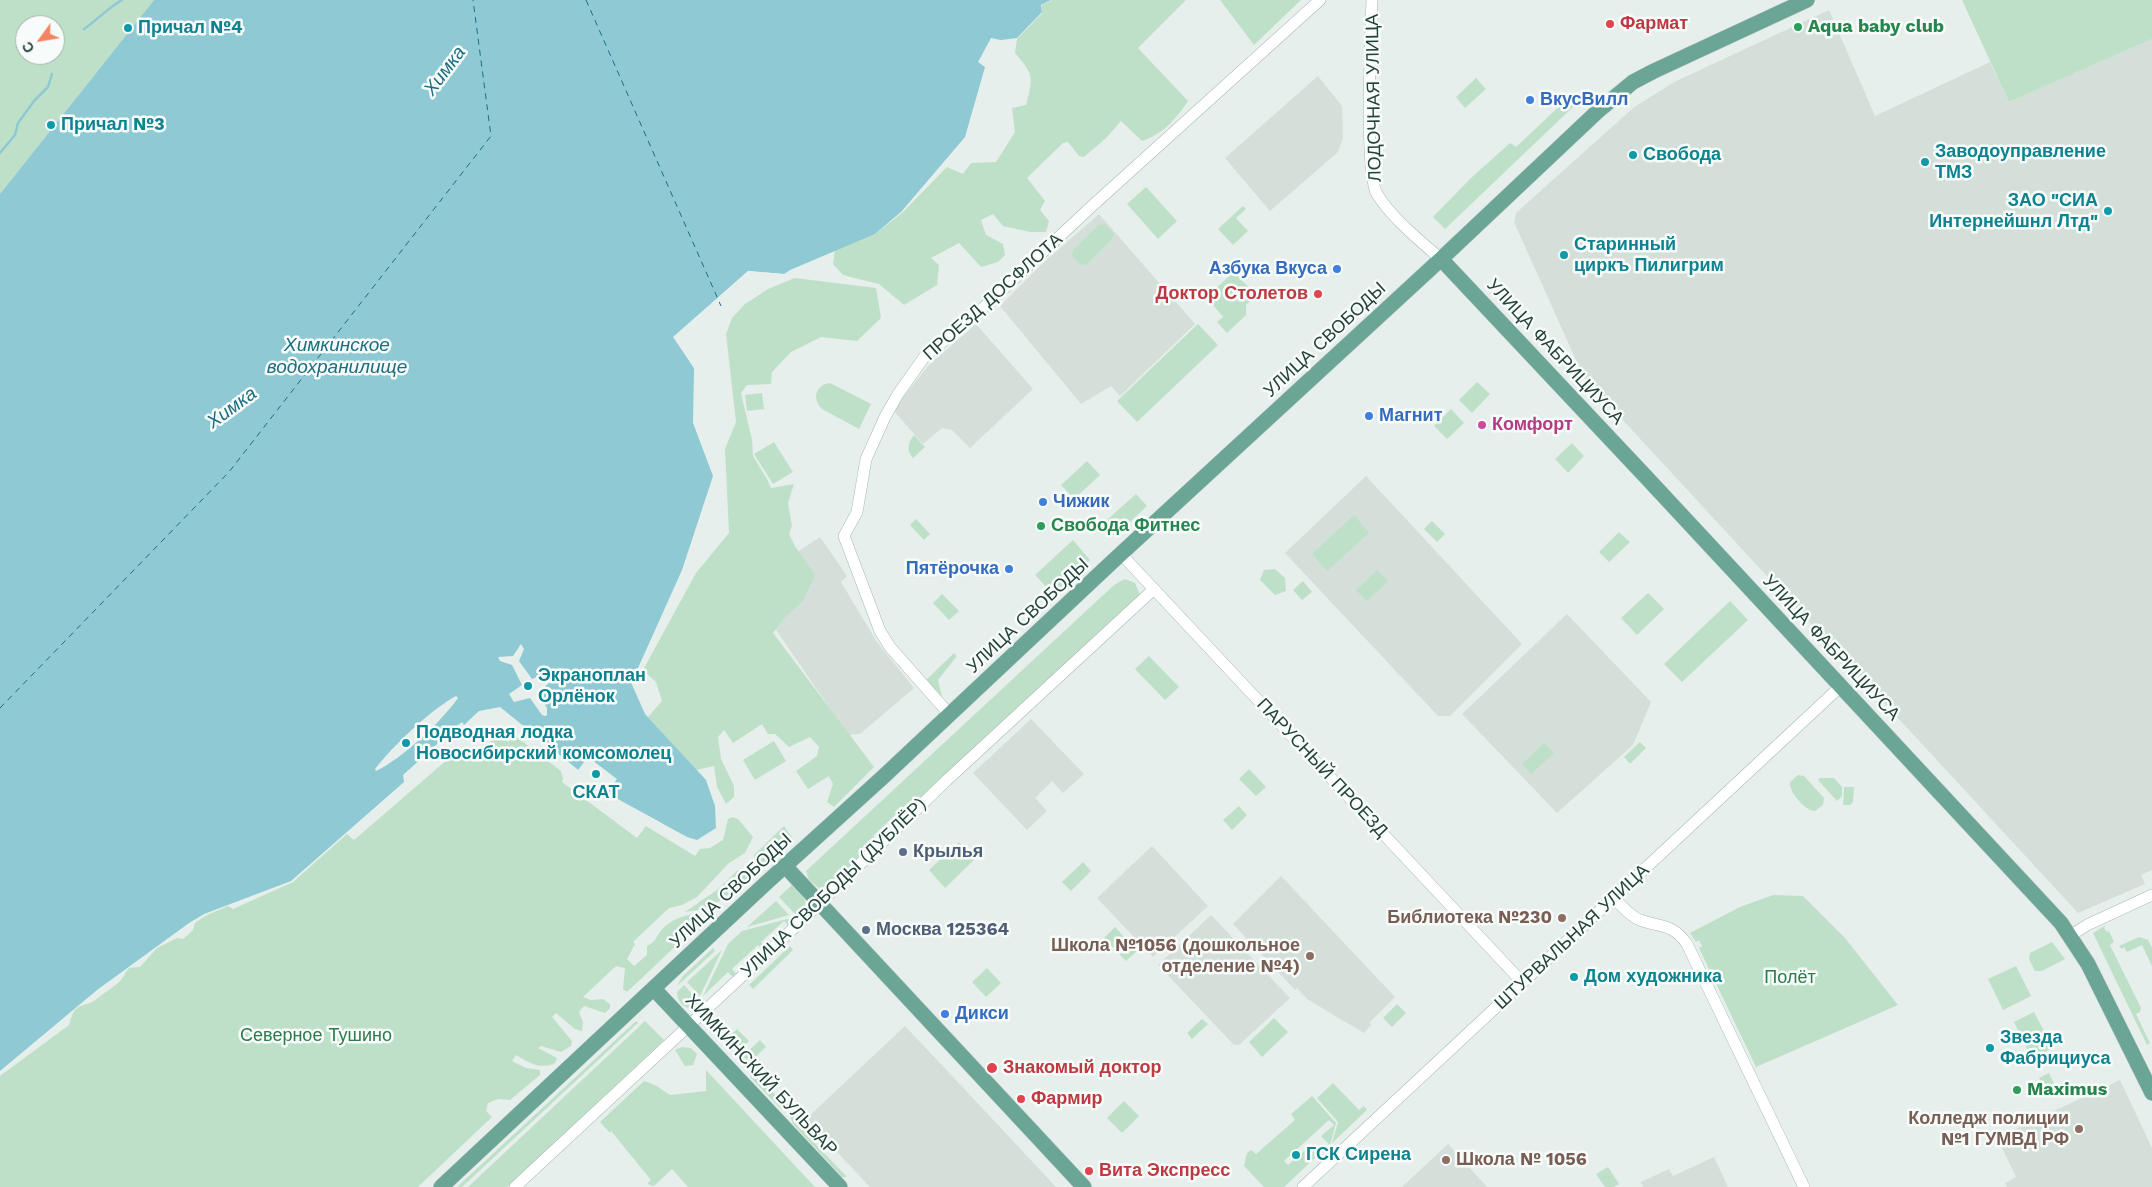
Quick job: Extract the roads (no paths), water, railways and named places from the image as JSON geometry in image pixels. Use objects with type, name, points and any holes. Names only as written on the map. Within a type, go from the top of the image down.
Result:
[{"type":"main road","name":"УЛИЦА СВОБОДЫ","points":[[441,1187],[1441,259],[1593,115],[1633,82],[1807,0]]},
{"type":"main road","name":"УЛИЦА ФАБРИЦИУСА","points":[[1441,259],[2037,897],[2070,936],[2096,980],[2152,1093]]},
{"type":"main road","points":[[785,866],[1084,1187]]},
{"type":"main road","name":"ХИМКИНСКИЙ БУЛЬВАР","points":[[654,989],[840,1187]]},
{"type":"street","name":"ПРОЕЗД ДОСФЛОТА","points":[[950,715],[890,647],[880,631],[844,536],[857,512],[866,459],[884,417],[925,356],[983,308],[1092,206],[1320,0]]},
{"type":"street","name":"ЛОДОЧНАЯ УЛИЦА","points":[[1372,0],[1371,134],[1374,186],[1383,202],[1441,259]]},
{"type":"street","name":"ПАРУСНЫЙ ПРОЕЗД","points":[[1121,554],[1522,982]]},
{"type":"street","name":"УЛИЦА СВОБОДЫ (ДУБЛЁР)","points":[[515,1187],[820,903],[947,780],[1154,589]]},
{"type":"street","name":"ШТУРВАЛЬНАЯ УЛИЦА","points":[[1303,1187],[1841,686]]},
{"type":"street","points":[[2070,936],[2087,925],[2152,895]]},
{"type":"street","points":[[1612,898],[1641,920],[1674,929],[1688,944],[1804,1187]]},
{"type":"water","name":"Химкинское водохранилище","points":[[154,0],[1051,0],[1041,5],[1042,12],[1017,38],[1001,40],[991,38],[978,62],[985,67],[965,137],[901,212],[875,234],[784,274],[748,271],[674,337],[694,368],[693,423],[713,476],[682,570],[638,668],[629,678],[645,714],[706,780],[715,806],[716,828],[697,840],[687,837],[607,793],[500,707],[479,711],[464,725],[462,722],[458,725],[403,775],[404,782],[291,881],[204,914],[189,923],[97,990],[0,1071],[0,194]],"holes":[[[521,644],[524,649],[519,661],[532,679],[545,673],[550,682],[538,693],[547,708],[547,715],[545,716],[542,715],[530,698],[514,702],[509,694],[522,685],[512,665],[500,661],[498,657],[513,656]],[[456,696],[458,698],[451,708],[420,739],[397,758],[376,771],[375,769],[412,729]]]},
{"type":"waterway","points":[[84,29],[122,0]]},
{"type":"waterway","points":[[0,153],[15,135],[18,123],[34,101],[48,87],[52,74]]},
{"type":"place","name":"Фармат","points":[[1610,24]]},
{"type":"place","name":"Aqua baby club","points":[[1798,27]]},
{"type":"place","name":"Причал №4","points":[[128,28]]},
{"type":"place","name":"ВкусВилл","points":[[1530,100]]},
{"type":"place","name":"Причал №3","points":[[51,125]]},
{"type":"place","name":"Свобода","points":[[1633,155]]},
{"type":"place","name":"Заводоуправление ТМЗ","points":[[1925,162]]},
{"type":"place","name":"ЗАО \"СИА Интернейшнл Лтд\"","points":[[2108,211]]},
{"type":"place","name":"Старинный циркъ Пилигрим","points":[[1564,255]]},
{"type":"place","name":"Азбука Вкуса","points":[[1337,269]]},
{"type":"place","name":"Доктор Столетов","points":[[1318,294]]},
{"type":"place","name":"Магнит","points":[[1369,416]]},
{"type":"place","name":"Комфорт","points":[[1482,425]]},
{"type":"place","name":"Чижик","points":[[1043,502]]},
{"type":"place","name":"Свобода Фитнес","points":[[1041,526]]},
{"type":"place","name":"Пятёрочка","points":[[1009,569]]},
{"type":"place","name":"Экраноплан Орлёнок","points":[[528,686]]},
{"type":"place","name":"Подводная лодка Новосибирский комсомолец","points":[[406,743]]},
{"type":"place","name":"СКАТ","points":[[596,774]]},
{"type":"place","name":"Крылья","points":[[903,852]]},
{"type":"place","name":"Библиотека №230","points":[[1562,918]]},
{"type":"place","name":"Москва 125364","points":[[866,930]]},
{"type":"place","name":"Школа №1056 (дошкольное отделение №4)","points":[[1310,956]]},
{"type":"place","name":"Дом художника","points":[[1574,977]]},
{"type":"place","name":"Дикси","points":[[945,1014]]},
{"type":"place","name":"Звезда Фабрициуса","points":[[1990,1048]]},
{"type":"place","name":"Знакомый доктор","points":[[992,1068]]},
{"type":"place","name":"Maximus","points":[[2017,1090]]},
{"type":"place","name":"Фармир","points":[[1021,1099]]},
{"type":"place","name":"Колледж полиции №1 ГУМВД РФ","points":[[2079,1129]]},
{"type":"place","name":"ГСК Сирена","points":[[1296,1155]]},
{"type":"place","name":"Школа № 1056","points":[[1446,1160]]},
{"type":"place","name":"Вита Экспресс","points":[[1089,1171]]},
{"type":"water label","name":"Химка","points":[[445,71]]},
{"type":"water label","name":"Химка","points":[[232,408]]},
{"type":"park label","name":"Полёт","points":[[1790,978]]},
{"type":"park label","name":"Северное Тушино","points":[[316,1036]]}]
